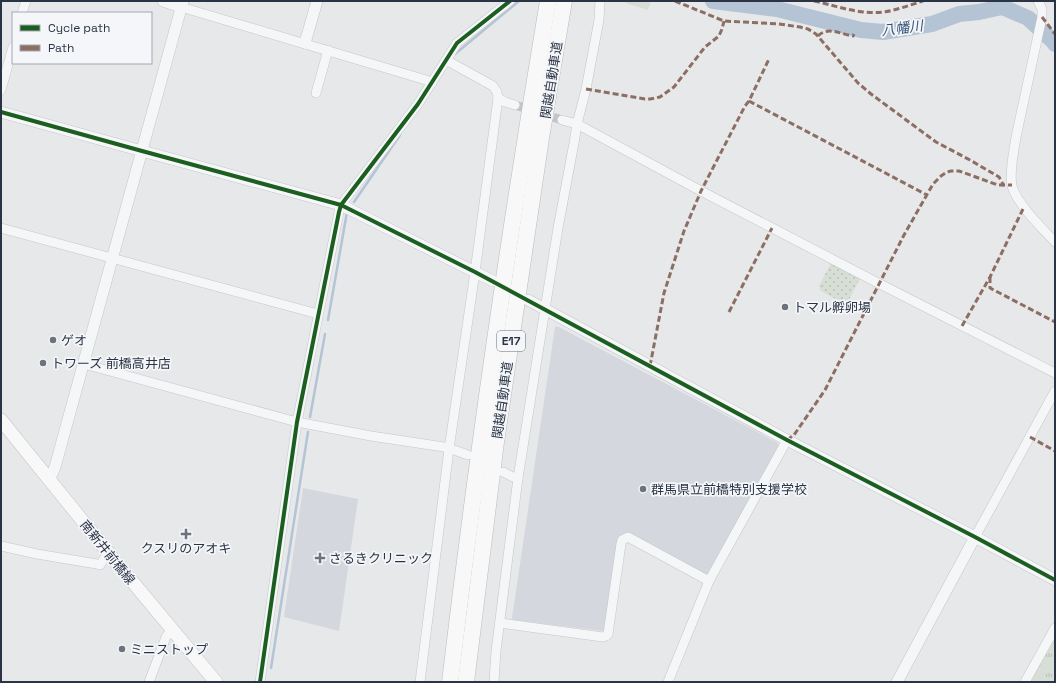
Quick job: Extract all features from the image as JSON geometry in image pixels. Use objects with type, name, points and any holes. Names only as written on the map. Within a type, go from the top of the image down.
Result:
[{"type":"highway","name":"関越自動車道","points":[[466,682],[502,404],[539,153],[564,1]]},
{"type":"highway","name":"関越自動車道","points":[[450,682],[482,432],[505,271],[548,2]]},
{"type":"main road","name":"南新井前橋線","points":[[1,420],[216,682]]},
{"type":"street","points":[[22,12],[26,1]]},
{"type":"street","points":[[163,1],[182,4],[432,83]]},
{"type":"street","points":[[305,43],[317,1]]},
{"type":"street","points":[[260,682],[297,422],[341,204],[418,104],[457,43],[510,1]]},
{"type":"street","points":[[494,682],[518,478],[559,221],[577,124],[586,89],[599,20],[600,1]]},
{"type":"street","points":[[1038,1],[1042,9],[1042,17],[1016,137],[1013,154],[1012,180],[1015,194],[1020,203],[1055,242]]},
{"type":"street","points":[[48,478],[52,476],[55,467],[182,4]]},
{"type":"street","points":[[316,93],[328,50]]},
{"type":"street","points":[[1,90],[12,51]]},
{"type":"street","points":[[420,682],[449,449],[475,272],[498,98],[497,92],[493,86],[446,60]]},
{"type":"street","points":[[498,98],[514,105]]},
{"type":"street","points":[[1,112],[341,204],[493,281]]},
{"type":"street","points":[[562,120],[577,124],[701,191],[1055,373]]},
{"type":"street","points":[[1,228],[318,314]]},
{"type":"street","points":[[528,300],[787,440],[1055,580]]},
{"type":"street","points":[[84,364],[297,422],[449,449],[468,455]]},
{"type":"street","points":[[897,682],[1055,391]]},
{"type":"street","points":[[668,682],[709,581],[787,440]]},
{"type":"street","points":[[502,472],[518,478]]},
{"type":"street","points":[[500,623],[603,637],[606,636],[608,634],[621,544],[622,540],[628,538],[709,581]]},
{"type":"street","points":[[1,546],[37,554],[97,564],[100,564],[112,556]]},
{"type":"street","points":[[1026,682],[1055,628]]},
{"type":"street","points":[[149,682],[166,637],[172,629]]},
{"type":"shaded area","name":"群馬県立前橋特別支援学校","points":[[557,326],[778,443],[778,446],[710,574],[705,575],[629,532],[618,537],[605,628],[603,631],[513,620],[512,618],[555,327]]},
{"type":"shaded area","points":[[303,488],[358,499],[339,631],[284,617]]},
{"type":"green space","points":[[621,1],[651,1],[648,10]]},
{"type":"green space","points":[[831,263],[860,278],[848,302],[843,303],[821,291],[819,286]]},
{"type":"green space","points":[[1055,634],[1055,682],[1029,682]]},
{"type":"waterway","points":[[455,54],[519,1]]},
{"type":"waterway","name":"八幡川","points":[[713,1],[777,9],[861,30],[883,32],[932,24],[959,14],[979,12],[1002,7],[1028,18],[1055,44]]},
{"type":"waterway","points":[[354,202],[400,135]]},
{"type":"waterway","points":[[328,320],[347,212]]},
{"type":"waterway","points":[[310,417],[325,334]]},
{"type":"waterway","points":[[271,668],[308,432]]},
{"type":"tunnel","points":[[515,105],[562,120]]},
{"type":"marked path","points":[[675,1],[724,21],[779,24],[808,29],[816,34],[858,83],[871,94],[936,142],[999,177],[1004,186]]},
{"type":"marked path","points":[[814,1],[849,10],[875,13],[894,10],[923,1]]},
{"type":"marked path","points":[[1042,17],[1055,34]]},
{"type":"marked path","points":[[586,89],[645,99],[660,97],[674,87],[705,47],[719,36],[724,21]]},
{"type":"marked path","points":[[818,36],[822,33],[830,31],[853,36],[854,34]]},
{"type":"marked path","points":[[650,366],[664,293],[684,231],[701,191],[749,101],[769,59]]},
{"type":"marked path","points":[[749,101],[927,195]]},
{"type":"marked path","points":[[787,440],[794,435],[825,390],[904,235],[933,184],[947,172],[959,171],[998,185],[1012,185]]},
{"type":"marked path","points":[[962,326],[990,277],[1024,207]]},
{"type":"marked path","points":[[729,312],[772,228]]},
{"type":"marked path","points":[[990,277],[990,288],[1055,322]]},
{"type":"marked path","points":[[1030,437],[1055,451]]},
{"type":"cycle path","points":[[260,682],[297,422],[341,205],[418,104],[457,43],[510,1]]},
{"type":"cycle path","points":[[1,112],[341,205],[475,272],[787,440],[1055,580]]},
{"type":"place","name":"トマル孵卵場","points":[[785,307]]},
{"type":"place","name":"ゲオ","points":[[53,340]]},
{"type":"place","name":"トワーズ 前橋高井店","points":[[43,363]]},
{"type":"place","name":"群馬県立前橋特別支援学校","points":[[643,489]]},
{"type":"place","name":"クスリのアオキ","points":[[186,534]]},
{"type":"place","name":"さるきクリニック","points":[[320,558]]},
{"type":"place","name":"ミニストップ","points":[[122,649]]}]
